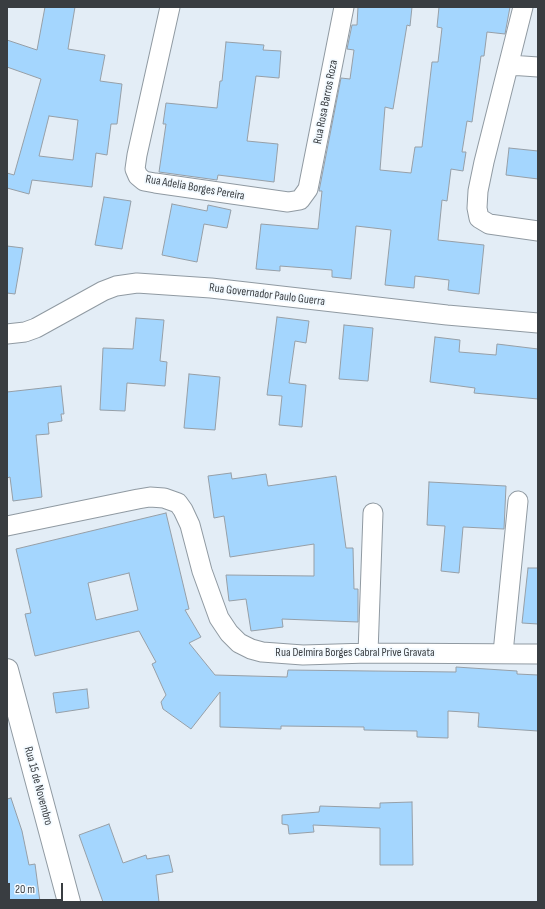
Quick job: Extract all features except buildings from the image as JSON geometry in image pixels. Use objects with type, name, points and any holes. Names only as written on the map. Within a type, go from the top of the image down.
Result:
[{"type":"main road","name":"Rua 15 de Novembro","points":[[7,670],[69,902]]},
{"type":"street","name":"Rua Adelia Borges Pereira","points":[[170,7],[135,169],[138,176],[144,180],[155,183],[288,202],[300,200],[305,196]]},
{"type":"street","name":"Rua Rosa Barros Roza","points":[[305,196],[311,177],[344,7]]},
{"type":"street","points":[[523,7],[484,162],[478,191],[478,214],[481,220],[489,224],[538,231]]},
{"type":"street","points":[[509,65],[538,67]]},
{"type":"street","name":"Rua Governador Paulo Guerra","points":[[7,334],[25,332],[36,328],[102,291],[116,286],[137,283],[197,287],[439,314],[538,323]]},
{"type":"street","name":"Rua Delmira Borges Cabral Prive Gravata","points":[[7,526],[150,497],[171,500],[178,503],[190,525],[202,571],[219,618],[229,633],[239,643],[262,652],[280,654],[538,654]]},
{"type":"street","points":[[503,653],[518,501]]},
{"type":"street","points":[[368,653],[374,512]]}]
